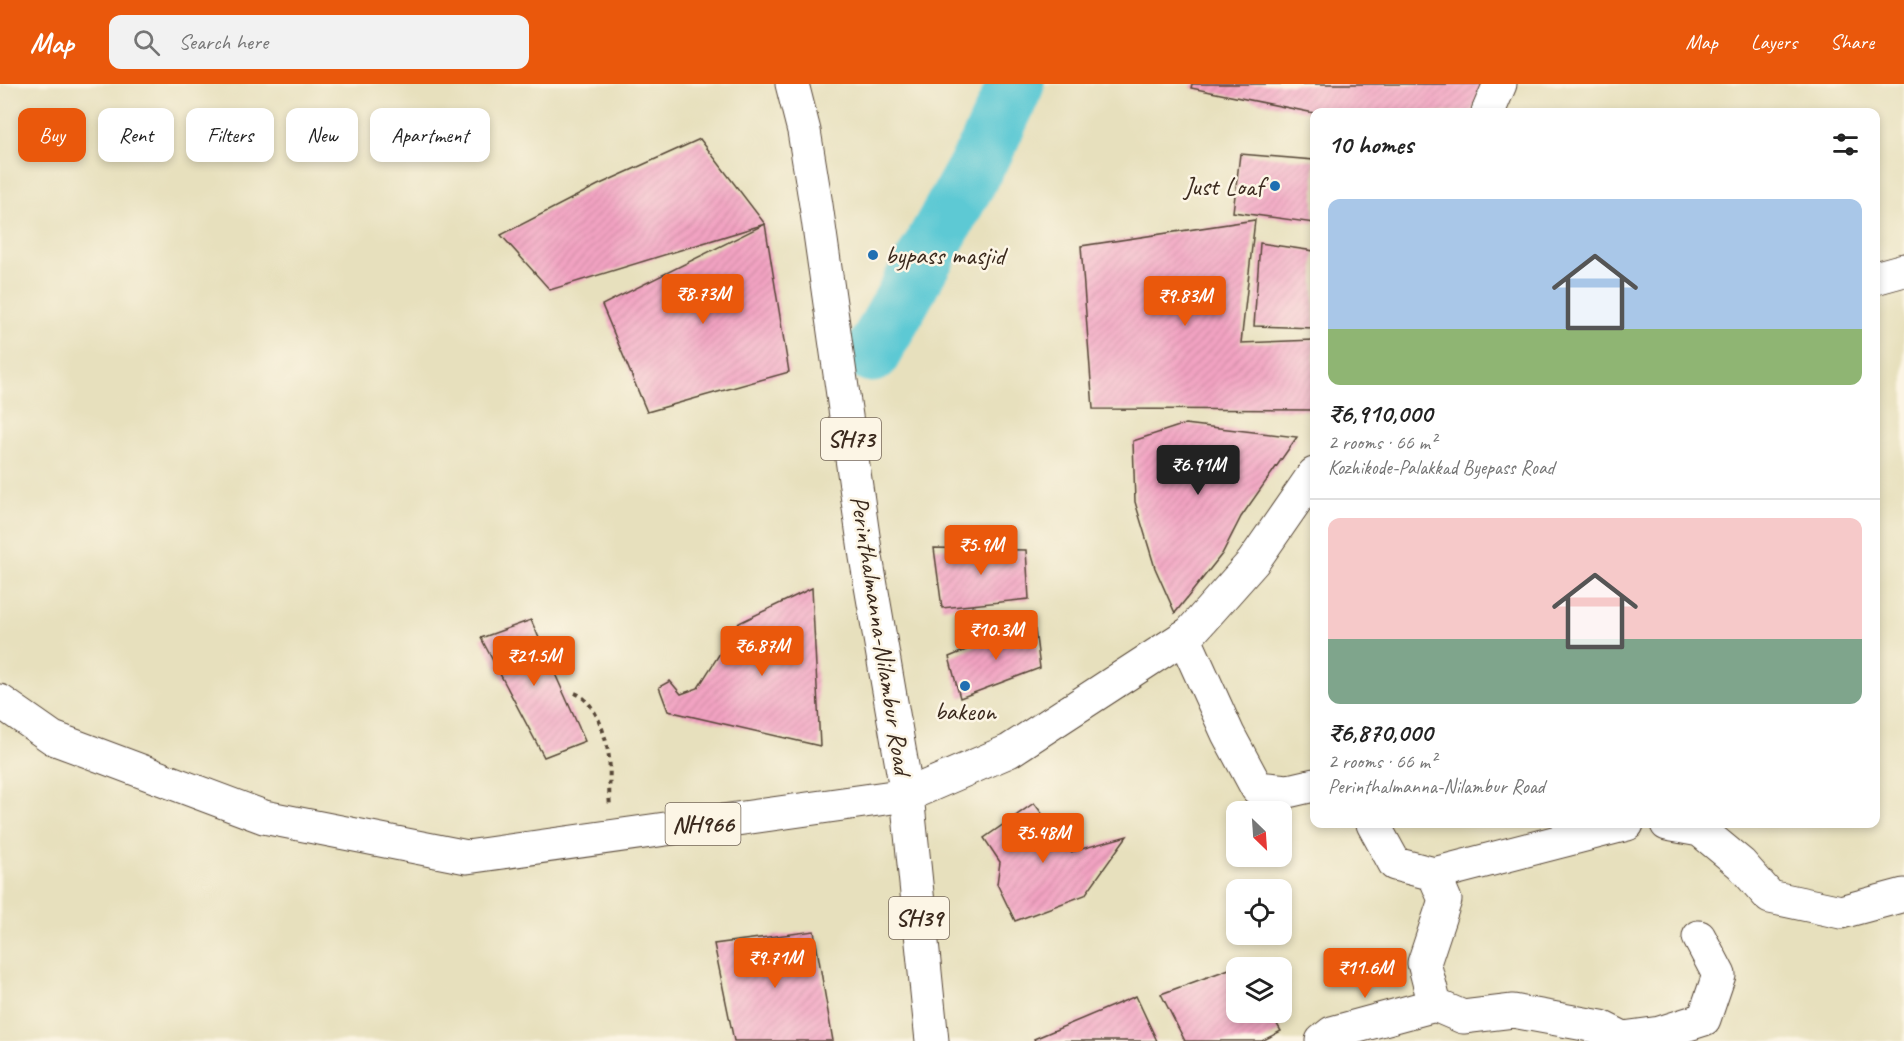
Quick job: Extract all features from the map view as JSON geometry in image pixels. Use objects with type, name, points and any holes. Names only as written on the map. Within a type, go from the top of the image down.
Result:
[{"type":"main road","name":"Perinthalmanna-Nilambur Road","points":[[792,84],[804,131],[816,205],[866,557],[907,795]]},
{"type":"main road","points":[[1490,108],[1500,84]]},
{"type":"main road","points":[[1880,277],[1904,270]]},
{"type":"main road","name":"NH966","points":[[0,701],[52,738],[264,817],[467,857],[907,795],[1009,751],[1184,637],[1253,562],[1310,480]]},
{"type":"main road","points":[[1184,637],[1228,734],[1257,788],[1288,790],[1310,786]]},
{"type":"main road","name":"SH39","points":[[907,795],[932,1041]]},
{"type":"main road","points":[[1375,828],[1395,864],[1434,874],[1612,828]]},
{"type":"main road","points":[[1689,828],[1700,830],[1741,864],[1770,897],[1840,912],[1904,895]]},
{"type":"main road","points":[[1434,874],[1445,900],[1424,963],[1454,1021]]},
{"type":"main road","points":[[1322,1041],[1332,1033],[1454,1021],[1513,1011],[1601,1027],[1623,1038],[1660,1033],[1704,1019],[1719,975],[1699,937]]},
{"type":"path","points":[[575,693],[586,697],[596,714],[609,758],[608,789],[614,836]]},
{"type":"building","points":[[1192,84],[1484,84],[1474,108],[1310,108],[1310,112],[1191,88]]},
{"type":"building","points":[[700,139],[765,224],[550,290],[501,235],[598,185]]},
{"type":"building","name":"Just Loaf","points":[[1240,154],[1310,160],[1310,222],[1233,212]]},
{"type":"building","points":[[1255,220],[1241,343],[1310,340],[1310,410],[1093,409],[1081,246]]},
{"type":"building","points":[[765,224],[789,372],[647,412],[602,305]]},
{"type":"building","points":[[1260,243],[1310,250],[1310,328],[1254,326]]},
{"type":"building","points":[[1185,424],[1297,437],[1241,517],[1222,554],[1175,613],[1155,568],[1135,502],[1133,441]]},
{"type":"building","points":[[934,548],[1026,550],[1029,599],[942,608]]},
{"type":"building","points":[[812,588],[820,746],[668,711],[659,687],[670,681],[681,694],[698,688],[739,623]]},
{"type":"building","points":[[531,620],[585,741],[544,757],[481,638]]},
{"type":"building","points":[[1034,622],[1040,668],[960,698],[949,657]]},
{"type":"building","points":[[1034,803],[1071,852],[1127,836],[1085,895],[1015,921],[997,884],[1000,862],[984,838]]},
{"type":"building","points":[[814,931],[833,1041],[734,1041],[714,944]]},
{"type":"building","points":[[1226,970],[1226,1023],[1276,1023],[1281,1031],[1262,1041],[1185,1041],[1161,994]]},
{"type":"building","points":[[1136,996],[1157,1041],[1035,1041],[1034,1039]]},
{"type":"waterway","points":[[872,354],[987,147],[1016,84]]},
{"type":"place","name":"Just Loaf","points":[[1275,186]]},
{"type":"place","name":"bypass masjid","points":[[873,255]]},
{"type":"place","name":"bakeon","points":[[965,686]]}]
